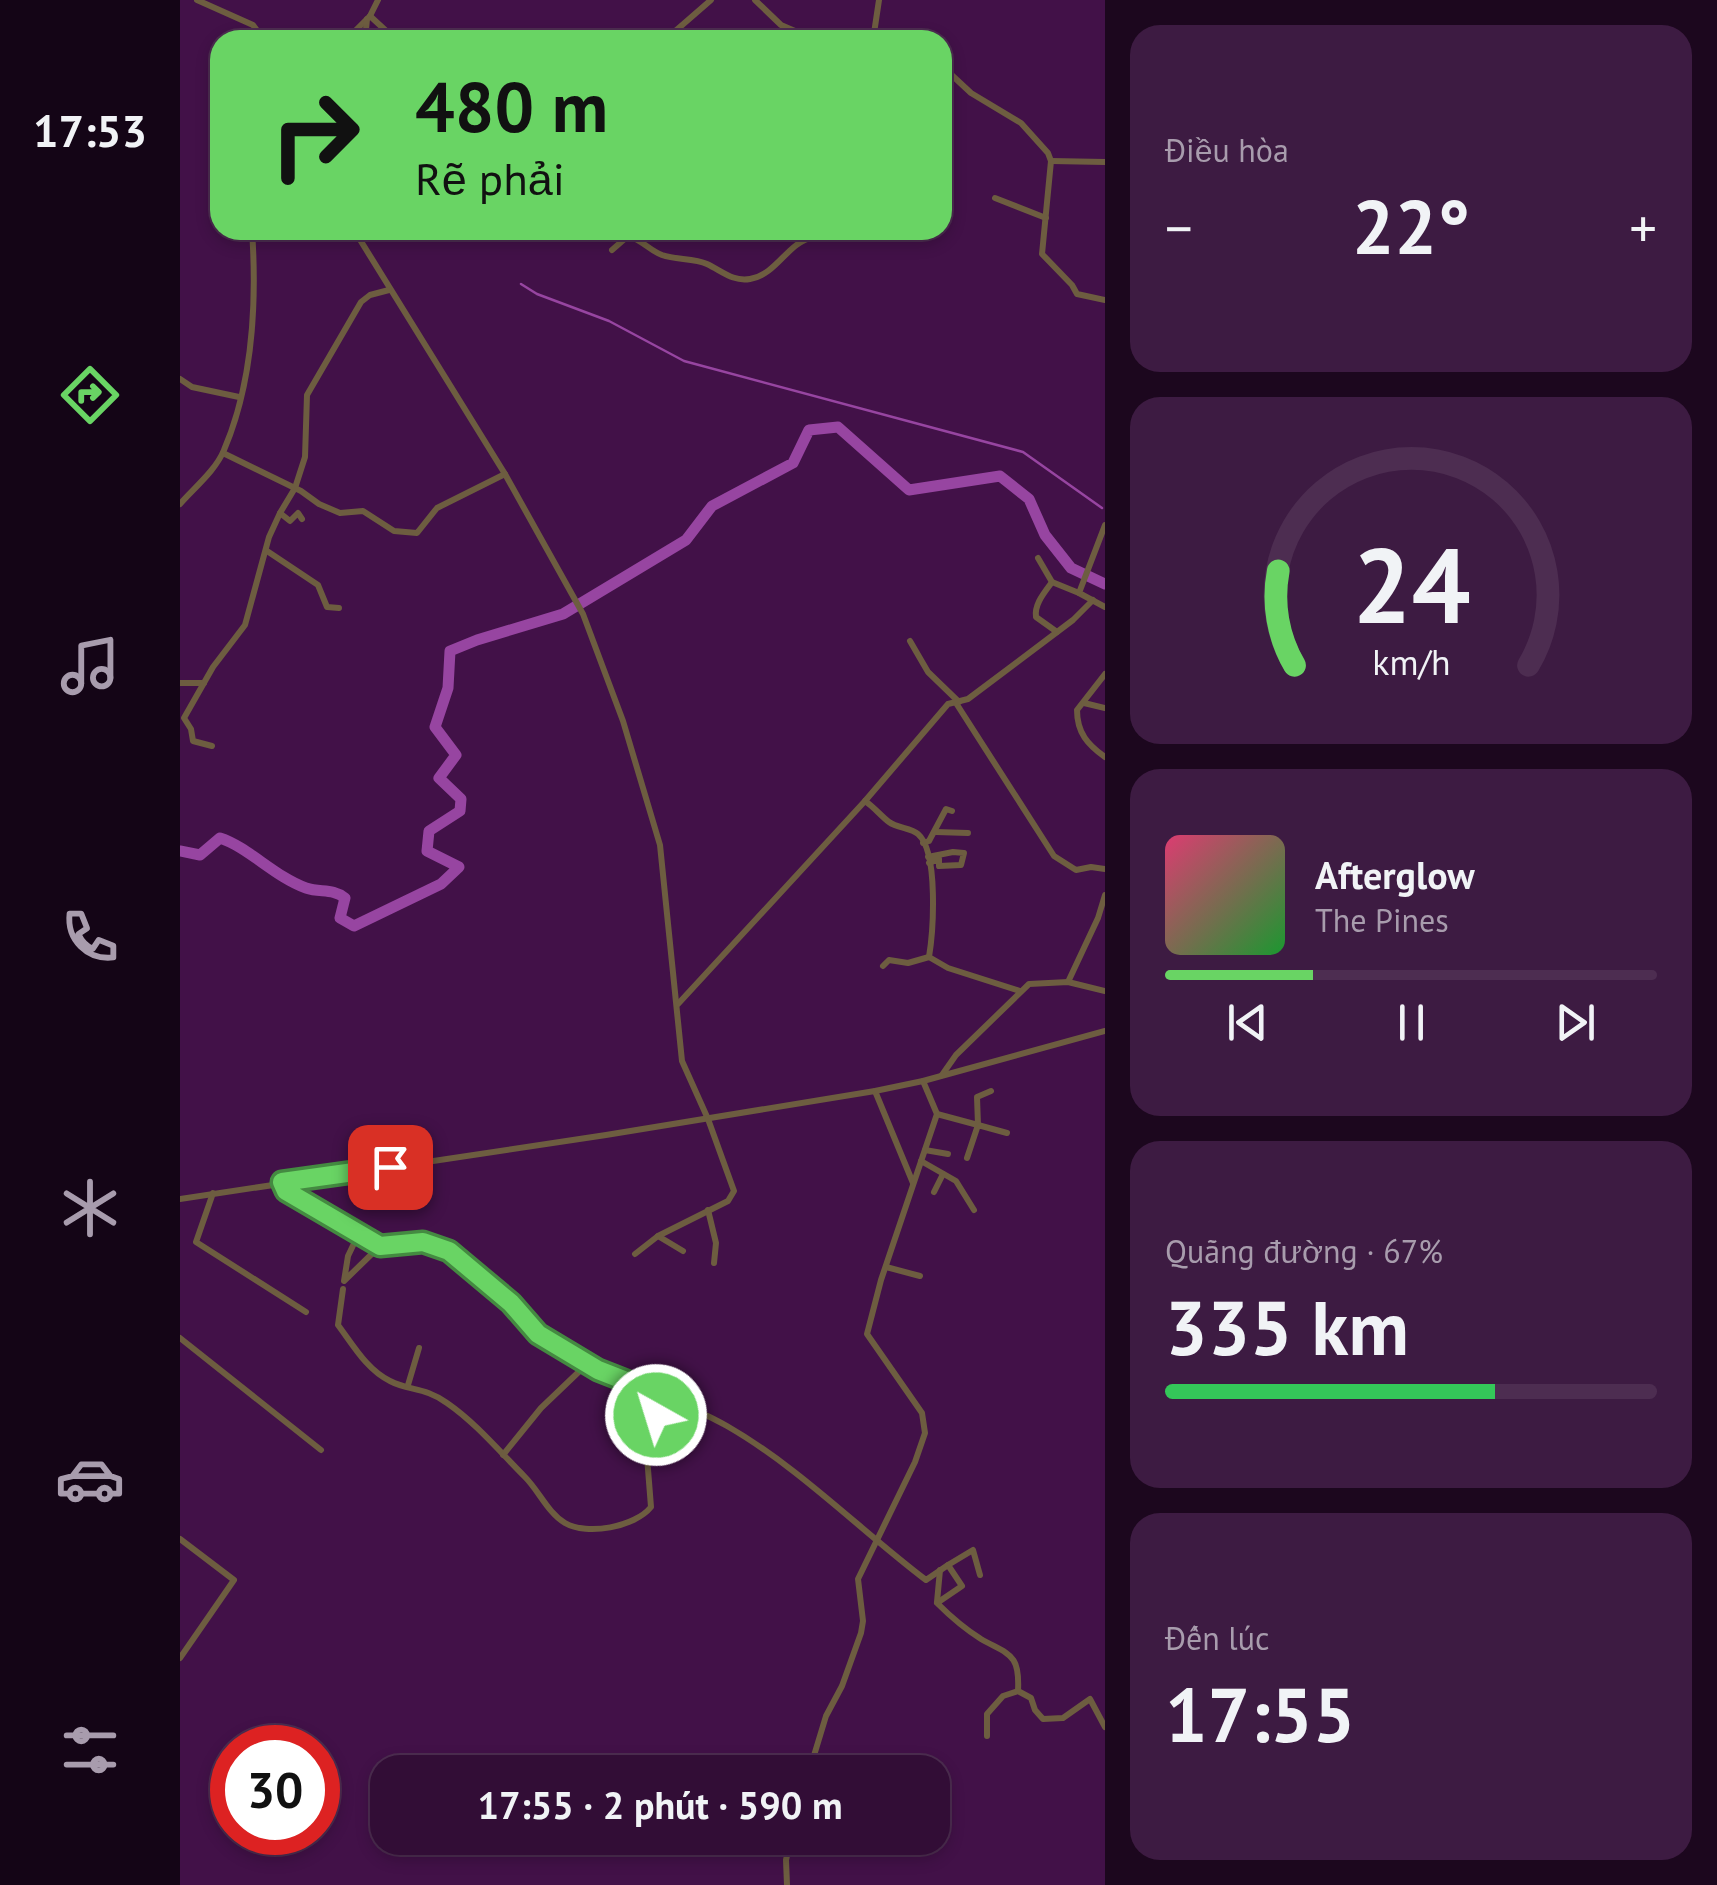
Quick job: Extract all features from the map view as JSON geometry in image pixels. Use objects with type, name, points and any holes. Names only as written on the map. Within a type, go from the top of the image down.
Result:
[{"type":"street","points":[[198,0],[257,30]]},
{"type":"street","points":[[356,30],[378,0]]},
{"type":"street","points":[[677,30],[711,0]]},
{"type":"street","points":[[755,0],[781,25],[793,30]]},
{"type":"street","points":[[874,30],[879,0]]},
{"type":"street","points":[[366,30],[368,18]]},
{"type":"street","points":[[368,18],[383,30]]},
{"type":"street","points":[[952,76],[971,94],[1021,123],[1044,147],[1051,161],[1042,254],[1076,294],[1104,300]]},
{"type":"street","points":[[1051,161],[1104,162]]},
{"type":"street","points":[[995,198],[1046,218]]},
{"type":"street","points":[[180,503],[224,453],[240,397],[249,362],[254,311],[252,240]]},
{"type":"street","points":[[360,240],[505,474],[583,614],[622,721],[660,845],[682,1060],[734,1191],[728,1201],[658,1236],[635,1254]]},
{"type":"street","points":[[612,250],[623,240]]},
{"type":"street","points":[[639,240],[661,254],[705,262],[722,274],[750,279],[768,273],[788,251],[806,240]]},
{"type":"street","points":[[212,746],[194,742],[184,718],[245,624],[280,513],[295,488],[308,446],[307,395],[361,302],[389,290]]},
{"type":"street","points":[[180,379],[192,387],[240,397]]},
{"type":"street","points":[[224,453],[319,504],[340,512],[363,511],[394,530],[417,533],[437,508],[505,474]]},
{"type":"street","points":[[280,513],[290,521],[298,514],[302,518]]},
{"type":"street","points":[[1079,593],[1104,525]]},
{"type":"street","points":[[267,551],[318,585],[327,607],[339,608]]},
{"type":"street","points":[[1038,558],[1052,582],[1104,606]]},
{"type":"street","points":[[1052,582],[1035,610],[1036,616],[1057,632]]},
{"type":"street","points":[[677,1005],[865,801],[948,704],[968,700],[1094,600]]},
{"type":"street","points":[[910,642],[928,672],[958,703],[1054,856],[1076,870],[1104,869]]},
{"type":"street","points":[[1104,674],[1078,710],[1079,729],[1088,745],[1104,758]]},
{"type":"street","points":[[180,683],[204,682]]},
{"type":"street","points":[[1084,702],[1104,708]]},
{"type":"street","points":[[865,801],[889,822],[918,834],[922,842],[933,878],[930,922],[934,940],[929,957]]},
{"type":"street","points":[[922,842],[930,841],[946,810],[952,811]]},
{"type":"street","points":[[935,832],[968,833]]},
{"type":"street","points":[[953,852],[964,854],[961,865],[940,866],[938,859],[928,860],[953,852]]},
{"type":"street","points":[[1068,982],[1098,918],[1104,895]]},
{"type":"street","points":[[883,966],[889,960],[908,963],[929,957],[948,968],[1020,992]]},
{"type":"street","points":[[941,1076],[956,1055],[1029,984],[1068,982],[1104,991]]},
{"type":"street","points":[[180,1199],[874,1091],[923,1082],[1104,1032]]},
{"type":"street","points":[[814,1755],[861,1633],[858,1579],[926,1432],[922,1413],[867,1334],[937,1114],[923,1082]]},
{"type":"street","points":[[874,1091],[913,1184]]},
{"type":"street","points":[[967,1158],[978,1125],[977,1097],[991,1091]]},
{"type":"street","points":[[937,1114],[1007,1133]]},
{"type":"street","points":[[925,1150],[948,1154]]},
{"type":"street","points":[[921,1161],[956,1181],[974,1210]]},
{"type":"street","points":[[934,1192],[942,1174]]},
{"type":"street","points":[[282,1182],[286,1191],[380,1246],[423,1242],[449,1251],[511,1303],[538,1334],[588,1364],[724,1424],[769,1452],[926,1580],[972,1550],[980,1576]]},
{"type":"street","points":[[213,1193],[196,1242],[306,1312]]},
{"type":"street","points":[[708,1210],[716,1243],[714,1263]]},
{"type":"street","points":[[360,1233],[348,1256],[338,1326],[374,1370],[392,1382],[444,1401],[540,1492],[565,1524],[593,1528],[634,1520],[646,1513],[652,1501],[646,1444],[656,1415],[649,1390]]},
{"type":"street","points":[[658,1236],[684,1252]]},
{"type":"street","points":[[343,1285],[380,1246]]},
{"type":"street","points":[[886,1268],[920,1276]]},
{"type":"street","points":[[343,1285],[354,1290]]},
{"type":"street","points":[[180,1338],[321,1450]]},
{"type":"street","points":[[408,1385],[419,1348]]},
{"type":"street","points":[[503,1455],[541,1408],[588,1364]]},
{"type":"street","points":[[180,1539],[234,1580],[180,1658]]},
{"type":"street","points":[[936,1603],[962,1586],[948,1565]]},
{"type":"street","points":[[936,1603],[940,1570]]},
{"type":"street","points":[[936,1603],[981,1639],[1010,1653],[1019,1670],[1018,1690]]},
{"type":"street","points":[[1018,1690],[1031,1698],[1043,1719],[1063,1718],[1090,1699],[1104,1727]]},
{"type":"street","points":[[987,1736],[986,1714],[1003,1696],[1018,1690]]},
{"type":"street","points":[[787,1855],[787,1885]]},
{"type":"waterway","points":[[521,284],[537,294],[609,321],[684,361],[1023,452],[1102,508]]},
{"type":"waterway","points":[[180,851],[200,855],[220,838],[230,842],[295,883],[345,898],[340,918],[354,926],[441,884],[459,867],[427,851],[429,831],[460,811],[461,799],[439,778],[456,755],[435,727],[448,688],[450,651],[563,614],[686,540],[712,506],[793,463],[809,430],[838,427],[909,490],[1000,476],[1029,499],[1045,535],[1071,568],[1105,584]]},
{"type":"route","points":[[390,1167],[282,1182],[286,1191],[380,1246],[423,1242],[449,1251],[511,1303],[538,1334],[598,1370],[649,1390],[656,1415]]}]
